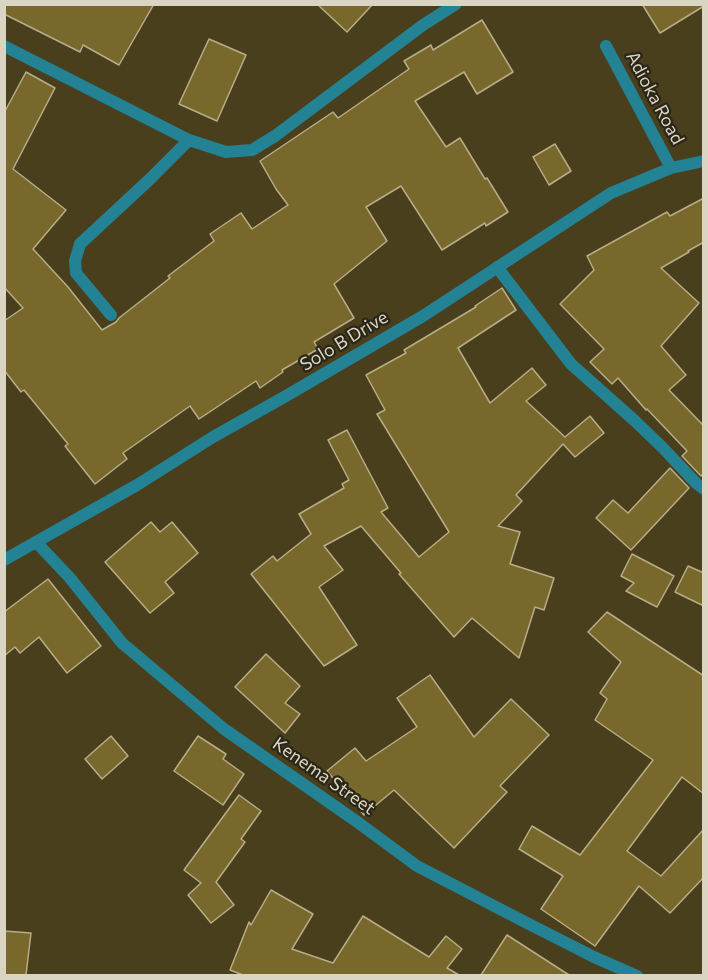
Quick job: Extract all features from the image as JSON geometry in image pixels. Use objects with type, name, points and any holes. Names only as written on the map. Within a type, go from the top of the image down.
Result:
[{"type":"street","points":[[4,46],[189,140],[226,152],[252,150],[275,136],[423,25],[456,4]]},
{"type":"street","name":"Adioka Road","points":[[606,46],[672,168]]},
{"type":"street","points":[[111,315],[76,273],[75,261],[80,244],[189,140]]},
{"type":"street","name":"Solo B Drive","points":[[4,560],[137,485],[213,437],[423,316],[611,193],[672,168],[704,160]]},
{"type":"street","points":[[497,267],[571,364],[635,421],[704,489]]},
{"type":"street","name":"Kenema Street","points":[[37,543],[70,578],[122,643],[224,729],[356,820],[417,866],[594,957],[637,975]]},
{"type":"building","points":[[4,4],[154,4],[119,65],[83,45],[80,52],[4,14]]},
{"type":"building","points":[[317,4],[373,4],[347,32]]},
{"type":"building","points":[[642,4],[704,4],[704,6],[660,33]]},
{"type":"building","points":[[482,20],[513,72],[477,94],[464,72],[415,101],[446,147],[460,138],[508,212],[486,226],[485,223],[442,250],[401,186],[366,207],[387,241],[334,284],[354,318],[314,342],[318,349],[282,370],[283,372],[260,388],[256,381],[199,419],[190,406],[123,453],[127,459],[95,484],[65,446],[68,444],[24,390],[21,392],[4,370],[4,321],[23,308],[4,287],[4,113],[26,72],[55,88],[13,169],[66,210],[33,249],[68,287],[102,330],[116,322],[170,278],[168,276],[214,241],[210,234],[241,213],[252,229],[288,205],[260,161],[333,112],[338,118],[409,69],[404,61],[431,45],[433,50]]},
{"type":"building","points":[[209,39],[246,55],[217,121],[179,104]]},
{"type":"building","points":[[555,144],[571,171],[549,185],[533,157]]},
{"type":"building","points":[[704,198],[704,242],[661,268],[699,303],[661,346],[686,375],[669,390],[704,426],[704,473],[701,476],[682,456],[687,451],[618,378],[612,384],[590,362],[604,349],[560,304],[594,270],[587,256],[667,212],[670,216]]},
{"type":"building","points":[[502,288],[516,310],[458,348],[490,403],[532,368],[546,385],[526,401],[565,437],[590,416],[604,433],[575,457],[563,444],[516,495],[522,501],[498,526],[520,532],[510,564],[554,578],[544,610],[535,607],[519,658],[472,618],[454,637],[361,526],[324,546],[343,570],[319,587],[357,645],[324,666],[251,574],[273,556],[277,561],[311,534],[299,514],[344,488],[342,484],[349,480],[328,440],[347,430],[388,508],[381,512],[419,557],[449,532],[377,414],[385,410],[366,375],[406,353],[404,350],[476,307]]},
{"type":"building","points":[[670,468],[689,488],[631,550],[596,518],[613,500],[628,513]]},
{"type":"building","points":[[151,522],[160,532],[172,522],[198,553],[165,582],[174,593],[150,613],[105,562]]},
{"type":"building","points":[[632,554],[674,576],[657,607],[626,591],[634,583],[621,576]]},
{"type":"building","points":[[688,566],[704,573],[704,606],[675,592]]},
{"type":"building","points":[[48,579],[101,646],[67,673],[39,637],[20,653],[15,647],[4,656],[4,612]]},
{"type":"building","points":[[607,612],[704,676],[704,794],[682,777],[627,851],[661,876],[704,829],[704,877],[670,913],[639,886],[595,946],[541,909],[563,876],[519,849],[532,826],[580,855],[653,760],[595,720],[607,699],[600,693],[621,662],[588,632]]},
{"type":"building","points":[[266,654],[300,686],[285,703],[300,714],[285,733],[235,687]]},
{"type":"building","points":[[430,675],[474,737],[511,699],[549,735],[500,786],[507,792],[454,848],[394,790],[364,815],[327,771],[355,748],[366,761],[417,727],[397,698]]},
{"type":"building","points":[[111,736],[128,756],[102,779],[85,759]]},
{"type":"building","points":[[198,736],[226,754],[223,759],[244,774],[223,805],[174,771]]},
{"type":"building","points":[[239,795],[261,811],[241,839],[245,842],[216,882],[234,905],[211,923],[188,895],[201,883],[184,870]]},
{"type":"building","points":[[271,890],[313,914],[292,949],[333,963],[363,916],[429,957],[446,936],[462,949],[447,968],[459,975],[243,975],[230,970],[249,922],[251,925]]},
{"type":"building","points":[[4,931],[31,933],[26,975],[4,975]]},
{"type":"building","points":[[507,935],[569,975],[481,975]]}]
